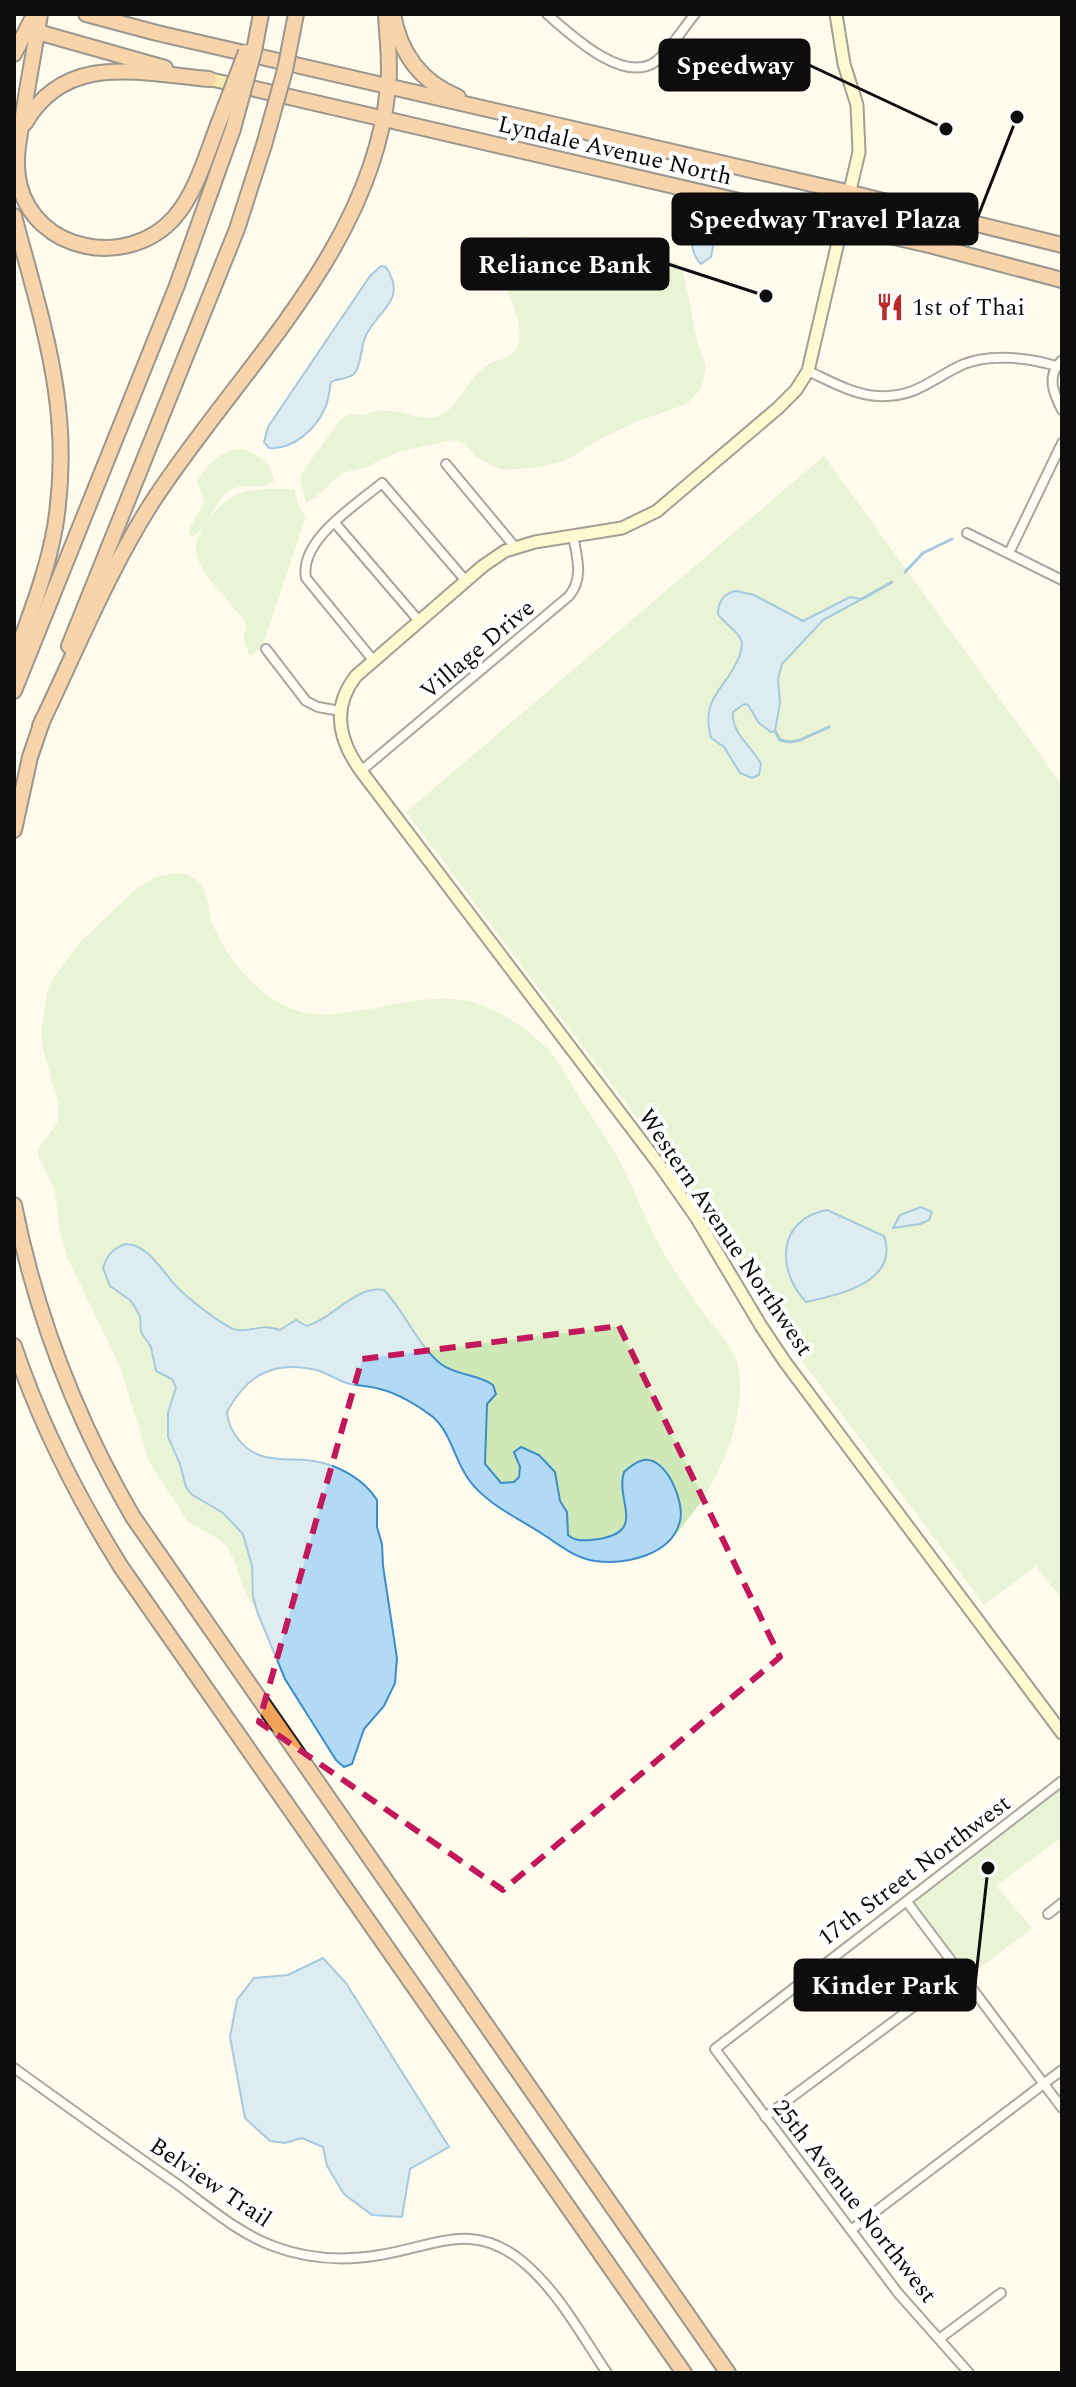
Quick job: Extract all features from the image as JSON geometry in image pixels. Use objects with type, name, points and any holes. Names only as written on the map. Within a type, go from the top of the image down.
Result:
[{"type":"highway","points":[[14,54],[37,14]]},
{"type":"highway","name":"Lyndale Avenue North","points":[[86,14],[1062,245]]},
{"type":"highway","points":[[14,691],[176,288],[225,127],[254,51],[260,14]]},
{"type":"highway","points":[[14,830],[30,757],[62,663],[237,229],[285,70],[296,14]]},
{"type":"highway","points":[[40,726],[150,506],[335,248],[357,205],[384,120],[388,87],[386,14]]},
{"type":"highway","points":[[393,14],[404,51],[428,81],[496,112]]},
{"type":"highway","points":[[26,29],[209,79]]},
{"type":"highway","points":[[26,29],[16,164],[19,183],[24,201],[34,215],[61,238],[95,249],[114,249],[148,239],[176,216],[225,127]]},
{"type":"highway","points":[[18,142],[33,109],[60,84],[77,77],[114,72],[209,79]]},
{"type":"highway","name":"Lyndale Avenue North","points":[[251,88],[843,225],[1062,280]]},
{"type":"highway","points":[[14,216],[53,361],[60,402],[62,445],[55,529],[45,570],[14,660]]},
{"type":"highway","points":[[14,1205],[34,1288],[59,1365],[89,1434],[133,1517],[728,2373]]},
{"type":"highway","points":[[14,1346],[57,1452],[121,1567],[684,2373]]},
{"type":"main road","points":[[209,79],[251,88]]},
{"type":"street","points":[[547,14],[597,53],[623,68],[634,69],[644,68],[662,57],[695,14]]},
{"type":"street","points":[[266,649],[306,701],[340,711],[352,681],[373,660],[497,556],[515,547],[629,526],[657,511],[796,390],[808,371],[859,152],[857,105],[844,64],[836,14]]},
{"type":"street","points":[[808,371],[862,393],[886,396],[917,390],[960,366],[980,359],[1059,363],[1051,383],[1062,410]]},
{"type":"street","points":[[1009,553],[1062,443]]},
{"type":"street","points":[[446,464],[515,547]]},
{"type":"street","points":[[373,660],[306,578],[305,569],[315,542],[382,483],[466,581]]},
{"type":"street","points":[[335,523],[419,621]]},
{"type":"street","points":[[967,533],[1062,580]]},
{"type":"street","name":"Village Drive","points":[[361,771],[573,591],[579,573],[573,536]]},
{"type":"street","name":"Western Avenue Northwest","points":[[340,711],[344,741],[361,771],[661,1167],[696,1217],[777,1350],[1062,1733]]},
{"type":"street","name":"17th Street Northwest","points":[[715,2049],[1062,1781]]},
{"type":"street","points":[[907,1902],[1062,2108]]},
{"type":"street","points":[[1048,1914],[1062,1903]]},
{"type":"street","points":[[765,2117],[960,1972]]},
{"type":"street","name":"25th Avenue Northwest","points":[[715,2049],[898,2293],[969,2373]]},
{"type":"street","name":"Belview Trail","points":[[14,2068],[215,2213],[275,2247],[308,2256],[341,2258],[378,2255],[459,2237],[483,2239],[503,2247],[526,2263],[546,2285],[607,2373]]},
{"type":"street","points":[[851,2230],[1062,2070]]},
{"type":"street","points":[[939,2339],[1001,2293]]},
{"type":"highlighted area","points":[[619,1326],[780,1657],[503,1890],[259,1722],[362,1359]]},
{"type":"green space","points":[[521,236],[539,240],[574,266],[636,262],[653,267],[678,262],[698,346],[706,366],[702,388],[687,404],[638,421],[600,439],[567,460],[540,467],[506,470],[478,458],[464,443],[453,440],[398,452],[364,468],[342,473],[314,499],[306,502],[301,474],[341,419],[351,414],[380,411],[428,418],[437,416],[455,403],[482,368],[514,352],[520,331],[499,257],[508,241]]},
{"type":"green space","points":[[242,449],[263,460],[274,481],[264,486],[230,490],[199,532],[193,536],[189,534],[204,503],[197,481],[221,455]]},
{"type":"green space","points":[[824,456],[1062,785],[1062,1599],[1036,1566],[984,1605],[779,1330],[699,1200],[406,812]]},
{"type":"green space","points":[[294,489],[299,507],[306,517],[262,647],[250,657],[243,637],[247,626],[200,565],[197,541],[213,514],[232,497],[253,490]]},
{"type":"green space","points":[[177,873],[192,877],[201,884],[212,922],[231,958],[259,989],[281,1004],[304,1012],[329,1014],[436,999],[463,1000],[489,1008],[513,1021],[553,1055],[617,1156],[666,1256],[737,1362],[740,1386],[733,1434],[714,1479],[675,1536],[680,1523],[628,1515],[625,1524],[614,1534],[599,1539],[573,1540],[568,1535],[567,1512],[560,1501],[520,1467],[519,1477],[514,1482],[501,1483],[485,1464],[487,1404],[492,1397],[487,1381],[465,1375],[435,1357],[384,1290],[352,1299],[316,1323],[306,1326],[296,1320],[280,1330],[261,1325],[240,1330],[225,1324],[183,1294],[146,1252],[110,1286],[132,1304],[151,1347],[154,1366],[175,1384],[168,1430],[170,1445],[187,1486],[197,1499],[237,1525],[246,1541],[258,1614],[243,1589],[227,1547],[188,1522],[149,1462],[121,1369],[67,1257],[59,1227],[55,1190],[38,1155],[39,1148],[58,1122],[58,1102],[41,1033],[47,993],[53,979],[79,943],[135,890],[155,877]]},
{"type":"green space","points":[[1062,1785],[1062,1837],[996,1886],[1032,1928],[968,1977],[912,1903]]},
{"type":"water","points":[[700,228],[711,232],[714,241],[711,257],[701,264],[692,243],[695,230]]},
{"type":"water","points":[[381,266],[386,267],[392,279],[392,298],[365,338],[357,370],[348,377],[331,382],[325,408],[303,437],[287,446],[269,448],[264,442],[268,427],[370,276]]},
{"type":"water","points":[[736,591],[754,595],[803,621],[850,597],[862,599],[823,620],[782,664],[778,679],[780,703],[775,731],[771,732],[759,723],[748,705],[744,704],[733,712],[735,727],[761,764],[759,775],[752,778],[740,773],[724,747],[711,738],[709,724],[712,703],[734,668],[742,644],[739,636],[718,614],[722,599]]},
{"type":"water","points":[[921,1207],[932,1212],[929,1220],[893,1228],[900,1215]]},
{"type":"water","points":[[827,1210],[884,1236],[887,1252],[883,1265],[863,1284],[806,1302],[790,1275],[786,1247],[798,1224],[811,1215]]},
{"type":"water","points":[[126,1244],[150,1255],[186,1295],[216,1319],[237,1330],[267,1327],[280,1330],[296,1320],[306,1326],[326,1317],[354,1297],[373,1290],[384,1290],[425,1348],[441,1364],[493,1385],[496,1394],[487,1404],[485,1464],[501,1483],[514,1482],[519,1477],[520,1467],[514,1452],[521,1447],[539,1455],[555,1472],[560,1501],[567,1512],[568,1535],[579,1540],[599,1539],[613,1535],[626,1522],[622,1483],[624,1472],[638,1462],[652,1461],[667,1473],[677,1493],[681,1513],[675,1533],[658,1550],[633,1559],[607,1562],[582,1557],[505,1512],[477,1489],[464,1472],[439,1424],[408,1400],[387,1391],[350,1384],[320,1371],[301,1367],[275,1369],[253,1379],[227,1412],[232,1430],[247,1448],[264,1457],[314,1461],[332,1466],[358,1479],[377,1500],[377,1527],[397,1658],[395,1683],[384,1706],[364,1729],[352,1764],[344,1767],[336,1760],[285,1679],[253,1597],[252,1566],[243,1534],[223,1513],[191,1494],[186,1487],[168,1437],[168,1413],[176,1387],[172,1379],[156,1371],[151,1347],[141,1332],[140,1317],[135,1307],[110,1286],[103,1268],[111,1253]]},
{"type":"water","points":[[323,1958],[346,1983],[449,2147],[410,2169],[402,2217],[372,2215],[344,2194],[327,2166],[323,2147],[302,2138],[285,2143],[270,2141],[245,2118],[230,2037],[237,2000],[254,1978],[288,1975]]},
{"type":"waterway","points":[[905,572],[923,553],[952,539]]},
{"type":"waterway","points":[[862,599],[892,582]]},
{"type":"waterway","points":[[775,731],[780,740],[790,742],[829,727]]},
{"type":"place","name":"Speedway Travel Plaza","points":[[1017,117]]},
{"type":"place","name":"Speedway","points":[[946,129]]},
{"type":"place","name":"Reliance Bank","points":[[766,296]]},
{"type":"place","name":"1st of Thai","points":[[890,307]]},
{"type":"place","name":"Kinder Park","points":[[988,1868]]}]
